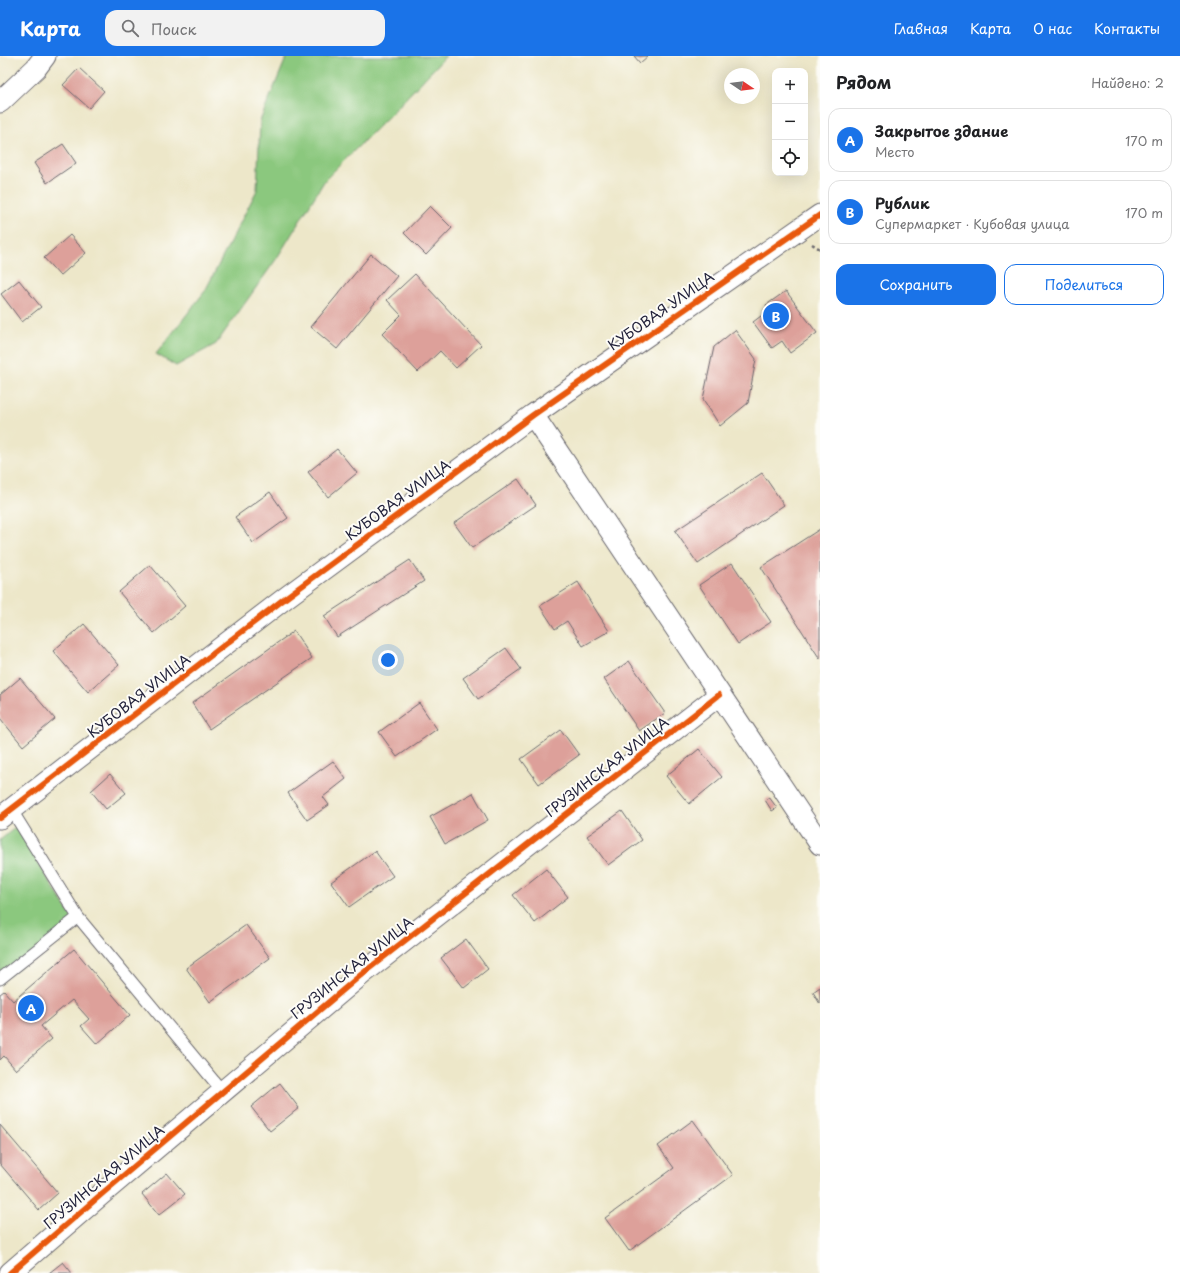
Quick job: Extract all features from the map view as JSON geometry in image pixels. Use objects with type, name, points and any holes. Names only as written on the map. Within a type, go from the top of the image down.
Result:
[{"type":"street","points":[[0,102],[36,68],[45,56]]},
{"type":"street","name":"КУБОВАЯ УЛИЦА","points":[[6,814],[288,596],[533,416],[820,215]]},
{"type":"street","points":[[533,416],[820,844]]},
{"type":"street","name":"ГРУЗИНСКАЯ УЛИЦА","points":[[10,1273],[362,974],[719,694]]},
{"type":"lane","points":[[6,814],[78,917],[222,1092]]},
{"type":"lane","points":[[0,979],[78,917]]},
{"type":"path","points":[[810,243],[820,249]]},
{"type":"green space","points":[[287,56],[446,56],[325,180],[277,258],[216,344],[176,366],[156,354],[205,291],[257,190],[260,121]]},
{"type":"green space","points":[[16,827],[76,924],[0,982],[0,840]]},
{"type":"building","points":[[634,56],[648,56],[640,63]]},
{"type":"building","points":[[79,68],[104,91],[89,108],[63,85]]},
{"type":"building","points":[[63,144],[76,163],[47,183],[34,163]]},
{"type":"building","points":[[430,206],[452,228],[426,255],[404,233]]},
{"type":"building","points":[[70,235],[86,253],[60,276],[44,258]]},
{"type":"building","points":[[371,254],[397,276],[337,349],[311,327]]},
{"type":"building","points":[[415,274],[481,345],[456,368],[440,351],[418,372],[382,334],[401,315],[387,300]]},
{"type":"building","points":[[19,280],[41,307],[22,322],[1,294]]},
{"type":"building","points":[[786,291],[817,333],[790,353],[782,341],[772,348],[753,322],[769,310],[766,305]]},
{"type":"building","points":[[735,330],[756,359],[748,403],[720,426],[703,399],[714,347]]},
{"type":"building","points":[[337,449],[357,473],[328,497],[308,472]]},
{"type":"building","points":[[762,473],[784,505],[698,564],[675,531]]},
{"type":"building","points":[[518,479],[536,505],[472,548],[454,523]]},
{"type":"building","points":[[270,492],[288,518],[253,543],[235,517]]},
{"type":"building","points":[[820,529],[820,659],[761,567]]},
{"type":"building","points":[[410,560],[424,581],[337,637],[324,616]]},
{"type":"building","points":[[732,563],[771,622],[738,644],[699,585]]},
{"type":"building","points":[[150,565],[185,606],[154,633],[119,592]]},
{"type":"building","points":[[578,582],[609,631],[583,646],[567,621],[555,629],[540,606]]},
{"type":"building","points":[[84,624],[119,665],[88,692],[53,651]]},
{"type":"building","points":[[294,631],[312,658],[209,729],[192,703]]},
{"type":"building","points":[[506,648],[521,669],[478,699],[463,678]]},
{"type":"building","points":[[629,661],[665,713],[639,731],[604,679]]},
{"type":"building","points":[[20,678],[55,719],[23,746],[0,718],[0,695]]},
{"type":"building","points":[[419,703],[437,729],[397,757],[379,732]]},
{"type":"building","points":[[561,730],[579,755],[539,784],[521,759]]},
{"type":"building","points":[[699,749],[722,777],[689,804],[666,776]]},
{"type":"building","points":[[333,761],[346,779],[323,797],[329,805],[307,820],[288,793]]},
{"type":"building","points":[[110,774],[126,793],[106,809],[91,791]]},
{"type":"building","points":[[473,793],[488,820],[445,844],[430,817]]},
{"type":"building","points":[[769,797],[777,808],[772,811],[765,800]]},
{"type":"building","points":[[622,811],[642,840],[608,865],[587,836]]},
{"type":"building","points":[[375,851],[393,876],[349,907],[331,882]]},
{"type":"building","points":[[546,869],[568,897],[535,923],[513,895]]},
{"type":"building","points":[[246,925],[270,958],[210,1002],[186,968]]},
{"type":"building","points":[[466,939],[488,969],[464,988],[441,958]]},
{"type":"building","points":[[74,949],[130,1015],[97,1044],[81,1026],[89,1019],[72,1000],[41,1026],[52,1039],[16,1070],[4,1056],[0,1060],[0,994],[4,991],[13,1001]]},
{"type":"building","points":[[820,987],[820,1004],[813,992]]},
{"type":"building","points":[[280,1083],[299,1108],[270,1131],[251,1107]]},
{"type":"building","points":[[693,1120],[733,1175],[629,1251],[605,1218],[674,1168],[658,1146]]},
{"type":"building","points":[[0,1125],[58,1193],[39,1210],[0,1164]]},
{"type":"building","points":[[167,1173],[185,1194],[159,1215],[142,1194]]},
{"type":"building","points":[[63,1262],[72,1273],[49,1273]]},
{"type":"cycle path","points":[[0,818],[288,596],[533,415],[820,215]]},
{"type":"cycle path","points":[[10,1273],[362,974],[719,695]]},
{"type":"place","name":"Рублик","points":[[776,316]]},
{"type":"place","name":"Закрытое здание","points":[[31,1008]]}]
